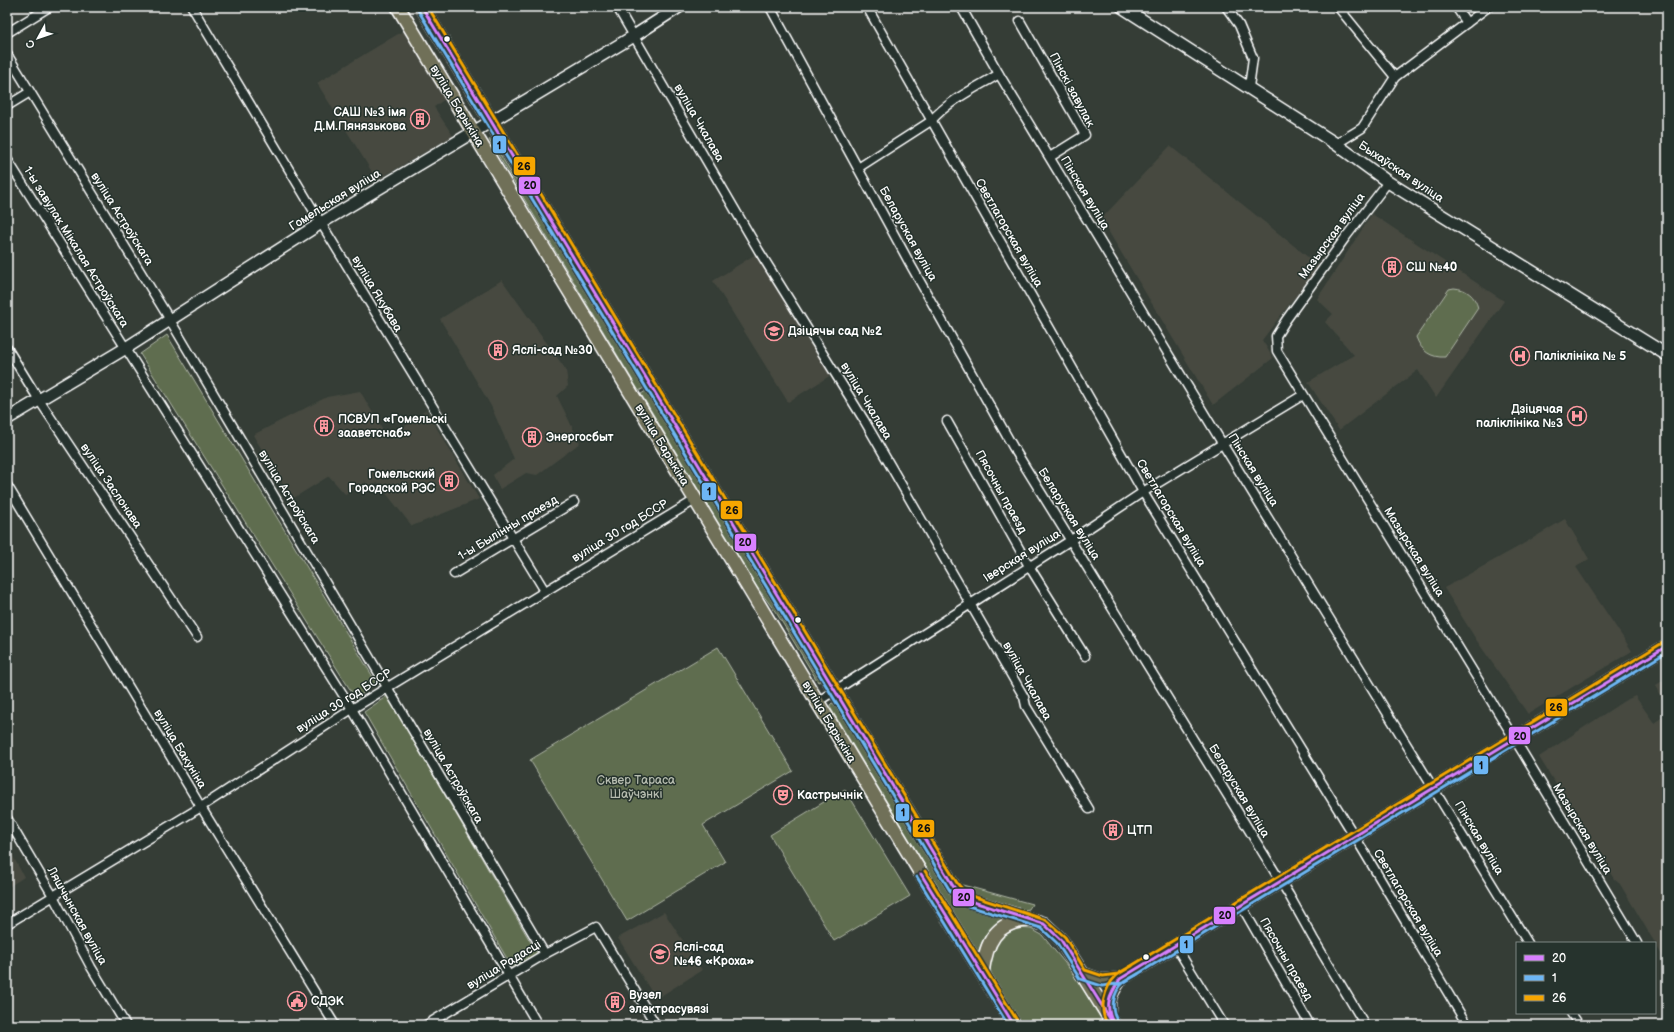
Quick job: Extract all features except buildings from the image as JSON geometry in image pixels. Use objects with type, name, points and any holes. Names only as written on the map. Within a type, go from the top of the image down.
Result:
[{"type":"main road","name":"вуліца Барыкіна","points":[[398,7],[1011,1021]]},
{"type":"main road","name":"вуліца Барыкіна","points":[[422,7],[945,874],[959,894],[975,902],[1044,924],[1061,940],[1112,1021]]},
{"type":"main road","name":"Гомельская вуліца","points":[[7,419],[126,348],[321,223],[634,36],[679,7]]},
{"type":"main road","name":"Быхаўская вуліца","points":[[1122,7],[1336,144],[1388,182],[1667,355]]},
{"type":"main road","points":[[1082,974],[1102,981],[1120,978],[1667,646]]},
{"type":"main road","points":[[982,973],[984,958],[992,936],[1001,928],[1010,924],[1021,920],[1033,920]]},
{"type":"main road","points":[[1112,1021],[1108,1004],[1110,994],[1120,978]]},
{"type":"street","points":[[7,33],[49,7]]},
{"type":"street","name":"вуліца Якубава","points":[[192,7],[321,223],[545,591]]},
{"type":"street","name":"вуліца Чкалава","points":[[616,7],[759,251],[864,420],[1024,697],[1026,706],[1089,809]]},
{"type":"street","name":"Беларуская вуліца","points":[[770,7],[1013,447],[1281,881],[1365,1025]]},
{"type":"street","name":"Светлагорская вуліца","points":[[867,7],[1143,492],[1467,1025]]},
{"type":"street","name":"Пінская вуліца","points":[[961,7],[999,74],[1222,443],[1527,942]]},
{"type":"street","points":[[1226,7],[1239,25],[1253,58],[1249,87]]},
{"type":"street","points":[[1338,7],[1395,77]]},
{"type":"street","points":[[1456,7],[1467,22]]},
{"type":"street","points":[[1336,144],[1362,128],[1395,77],[1488,7]]},
{"type":"street","name":"Пінскі завулак","points":[[1020,21],[1085,135],[1050,157]]},
{"type":"street","name":"вуліца Астроўскага","points":[[7,54],[170,320],[388,687],[544,954]]},
{"type":"street","points":[[858,168],[931,121],[939,112],[954,101],[999,74]]},
{"type":"street","points":[[7,106],[30,92]]},
{"type":"street","name":"1-ы завулак Мікалая Астроўскага","points":[[7,159],[126,348]]},
{"type":"street","name":"Мазырская вуліца","points":[[1388,182],[1345,238],[1276,336],[1277,351],[1636,942]]},
{"type":"street","name":"вуліца Заслонава","points":[[7,348],[39,400],[197,637]]},
{"type":"street","points":[[126,348],[352,710],[538,1025]]},
{"type":"street","name":"Іверская вуліца","points":[[817,702],[961,611],[969,604],[1071,540],[1143,492],[1303,395]]},
{"type":"street","name":"Пясочны праезд","points":[[947,421],[1029,566],[1085,656]]},
{"type":"street","name":"вуліца Бакуніна","points":[[7,485],[200,806],[335,1025]]},
{"type":"street","name":"вуліца 30 год БССР","points":[[7,924],[200,806],[388,687],[695,500]]},
{"type":"street","name":"1-ы Былінны праезд","points":[[454,574],[513,540],[574,502]]},
{"type":"street","name":"Ляшчынская вуліца","points":[[7,818],[53,896],[91,967],[126,1025]]},
{"type":"street","name":"Пясочны праезд","points":[[1241,905],[1310,1025]]},
{"type":"street","name":"вуліца Радасці","points":[[426,1025],[544,954],[596,927],[656,1025]]},
{"type":"street","points":[[1176,945],[1224,1025]]},
{"type":"street","points":[[1572,1014],[1577,1022]]},
{"type":"shaded area","points":[[403,31],[445,99],[434,107],[453,136],[377,180],[317,83]]},
{"type":"shaded area","points":[[1170,146],[1319,266],[1262,340],[1273,358],[1213,405],[1101,219]]},
{"type":"shaded area","points":[[1372,214],[1504,301],[1436,398],[1418,370],[1339,430],[1308,382],[1354,355],[1325,322],[1333,314],[1317,299]]},
{"type":"shaded area","name":"Дзіцячы сад №2","points":[[756,254],[831,375],[788,402],[713,281]]},
{"type":"shaded area","points":[[502,280],[566,370],[568,386],[557,396],[580,443],[537,475],[526,473],[500,489],[493,475],[514,459],[491,406],[440,319]]},
{"type":"shaded area","points":[[360,391],[388,439],[426,410],[479,499],[412,526],[378,483],[368,487],[364,479],[365,483],[345,494],[329,476],[292,499],[253,435],[327,397]]},
{"type":"shaded area","points":[[1565,519],[1589,559],[1576,567],[1632,651],[1528,714],[1477,641],[1444,588]]},
{"type":"shaded area","points":[[1667,678],[1667,709],[1656,685]]},
{"type":"shaded area","points":[[1635,696],[1654,723],[1667,714],[1666,963],[1656,942],[1654,942],[1620,884],[1614,879],[1539,757],[1624,701]]},
{"type":"shaded area","points":[[7,845],[24,877],[7,888]]},
{"type":"shaded area","name":"Яслі-сад №46 «Кроха»","points":[[664,912],[702,970],[656,999],[618,938]]},
{"type":"green space","points":[[491,139],[513,176],[529,197],[644,388],[639,391],[489,140]]},
{"type":"green space","points":[[1454,288],[1463,290],[1470,294],[1475,300],[1478,308],[1445,357],[1431,355],[1424,350],[1416,337],[1449,289]]},
{"type":"green space","points":[[167,335],[376,682],[356,699],[140,354]]},
{"type":"green space","points":[[646,391],[820,681],[818,682],[777,614],[757,587],[641,394]]},
{"type":"green space","name":"Сквер Тараса Шаўчэнкі","points":[[718,647],[793,771],[703,825],[725,862],[627,921],[530,760]]},
{"type":"green space","points":[[387,696],[537,953],[513,969],[364,712]]},
{"type":"green space","points":[[832,703],[835,705],[957,904],[1004,919],[984,938],[978,954],[830,707]]},
{"type":"green space","points":[[845,789],[910,896],[834,941],[770,835]]},
{"type":"green space","points":[[959,884],[1032,904],[1029,909],[1025,910],[990,902],[973,895]]},
{"type":"green space","points":[[1018,928],[1031,929],[1042,935],[1073,973],[1105,1025],[1021,1025],[991,973],[989,961],[999,938]]},
{"type":"transit line","name":"20","points":[[422,7],[953,886],[959,894],[967,900],[1044,924],[1061,940],[1114,1025]]},
{"type":"transit line","name":"26","points":[[428,7],[957,883],[969,895],[1046,920],[1065,937],[1085,970],[1103,976],[1118,974],[1664,642]]},
{"type":"transit line","name":"1","points":[[418,10],[949,889],[956,898],[965,905],[1041,928],[1057,943],[1080,979],[1102,986],[1123,983],[1667,652]]},
{"type":"transit line","name":"20","points":[[1114,1025],[1109,1012],[1109,1001],[1120,979],[1667,646]]},
{"type":"transit line","name":"26","points":[[925,871],[1018,1022]]},
{"type":"transit line","name":"20","points":[[921,874],[1014,1025]]},
{"type":"transit line","name":"1","points":[[917,877],[1008,1025]]},
{"type":"transit line","name":"26","points":[[1108,1025],[1103,1013],[1104,999],[1108,987],[1116,976],[1132,966]]},
{"type":"transit line","name":"1","points":[[1118,1022],[1115,1017],[1113,1007],[1117,991],[1124,982],[1138,974]]},
{"type":"place","name":"САШ №3 імя Д.М.Пянязькова","points":[[420,119]]},
{"type":"place","name":"СШ №40","points":[[1392,267]]},
{"type":"place","name":"Дзіцячы сад №2","points":[[774,331]]},
{"type":"place","name":"Яслі-сад №30","points":[[498,350]]},
{"type":"place","name":"Паліклініка № 5","points":[[1520,356]]},
{"type":"place","name":"Дзіцячая паліклініка №3","points":[[1577,416]]},
{"type":"place","name":"ПСВУП «Гомельскі зааветснаб»","points":[[324,426]]},
{"type":"place","name":"Энергосбыт","points":[[532,437]]},
{"type":"place","name":"Гомельский Городской РЭС","points":[[449,481]]},
{"type":"place","name":"Кастрычнік","points":[[783,795]]},
{"type":"place","name":"ЦТП","points":[[1113,830]]},
{"type":"place","name":"Яслі-сад №46 «Кроха»","points":[[660,954]]},
{"type":"place","name":"СДЭК","points":[[297,1001]]},
{"type":"place","name":"Вузел электрасувязі","points":[[615,1002]]}]
